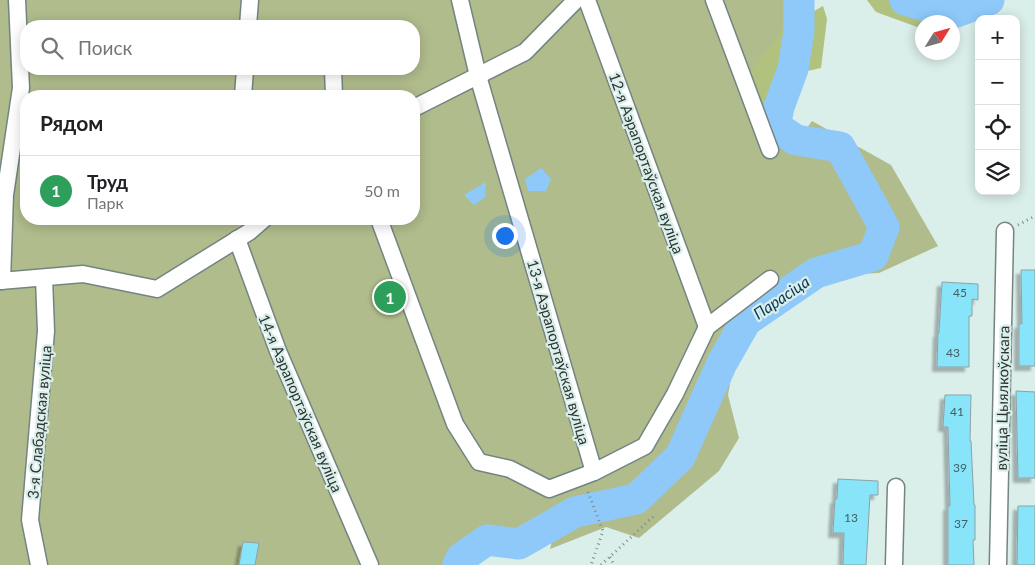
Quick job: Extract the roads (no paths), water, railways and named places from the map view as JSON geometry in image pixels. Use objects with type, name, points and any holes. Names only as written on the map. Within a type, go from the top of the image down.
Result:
[{"type":"street","points":[[17,0],[20,66]]},
{"type":"street","points":[[248,20],[250,0]]},
{"type":"street","name":"13-я Аэрапортаўская вуліца","points":[[460,0],[478,76],[594,472]]},
{"type":"street","points":[[420,105],[525,52],[576,0]]},
{"type":"street","name":"12-я Аэрапортаўская вуліца","points":[[587,0],[707,326]]},
{"type":"street","points":[[714,0],[770,150]]},
{"type":"street","points":[[20,75],[21,90]]},
{"type":"street","points":[[243,90],[245,75]]},
{"type":"street","points":[[333,75],[334,90]]},
{"type":"street","points":[[20,95],[5,195],[1,281],[83,274],[157,289],[243,230]]},
{"type":"street","points":[[381,225],[454,424],[479,462],[510,469],[549,489],[594,472],[645,446],[675,394],[707,326],[770,279]]},
{"type":"street","name":"14-я Аэрапортаўская вуліца","points":[[243,230],[278,351],[370,565]]},
{"type":"street","name":"вуліца Цыялкоўскага","points":[[998,565],[1006,231]]},
{"type":"street","name":"3-я Слабадская вуліца","points":[[39,565],[30,520],[46,331],[44,278]]},
{"type":"street","points":[[894,565],[896,486]]},
{"type":"water","points":[[541,168],[551,179],[546,191],[528,191],[525,179]]},
{"type":"water","points":[[486,182],[485,197],[474,205],[464,195]]},
{"type":"waterway","name":"Парасіца","points":[[458,565],[461,558],[487,540],[519,544],[575,512],[636,499],[680,457],[722,363],[746,321],[816,273],[873,256],[884,227],[840,147],[796,140],[775,126],[779,107],[793,69],[799,31],[799,0]]},
{"type":"waterway","name":"Парасіца","points":[[905,0],[951,14],[989,0]]},
{"type":"place","name":"Труд","points":[[390,297]]}]
